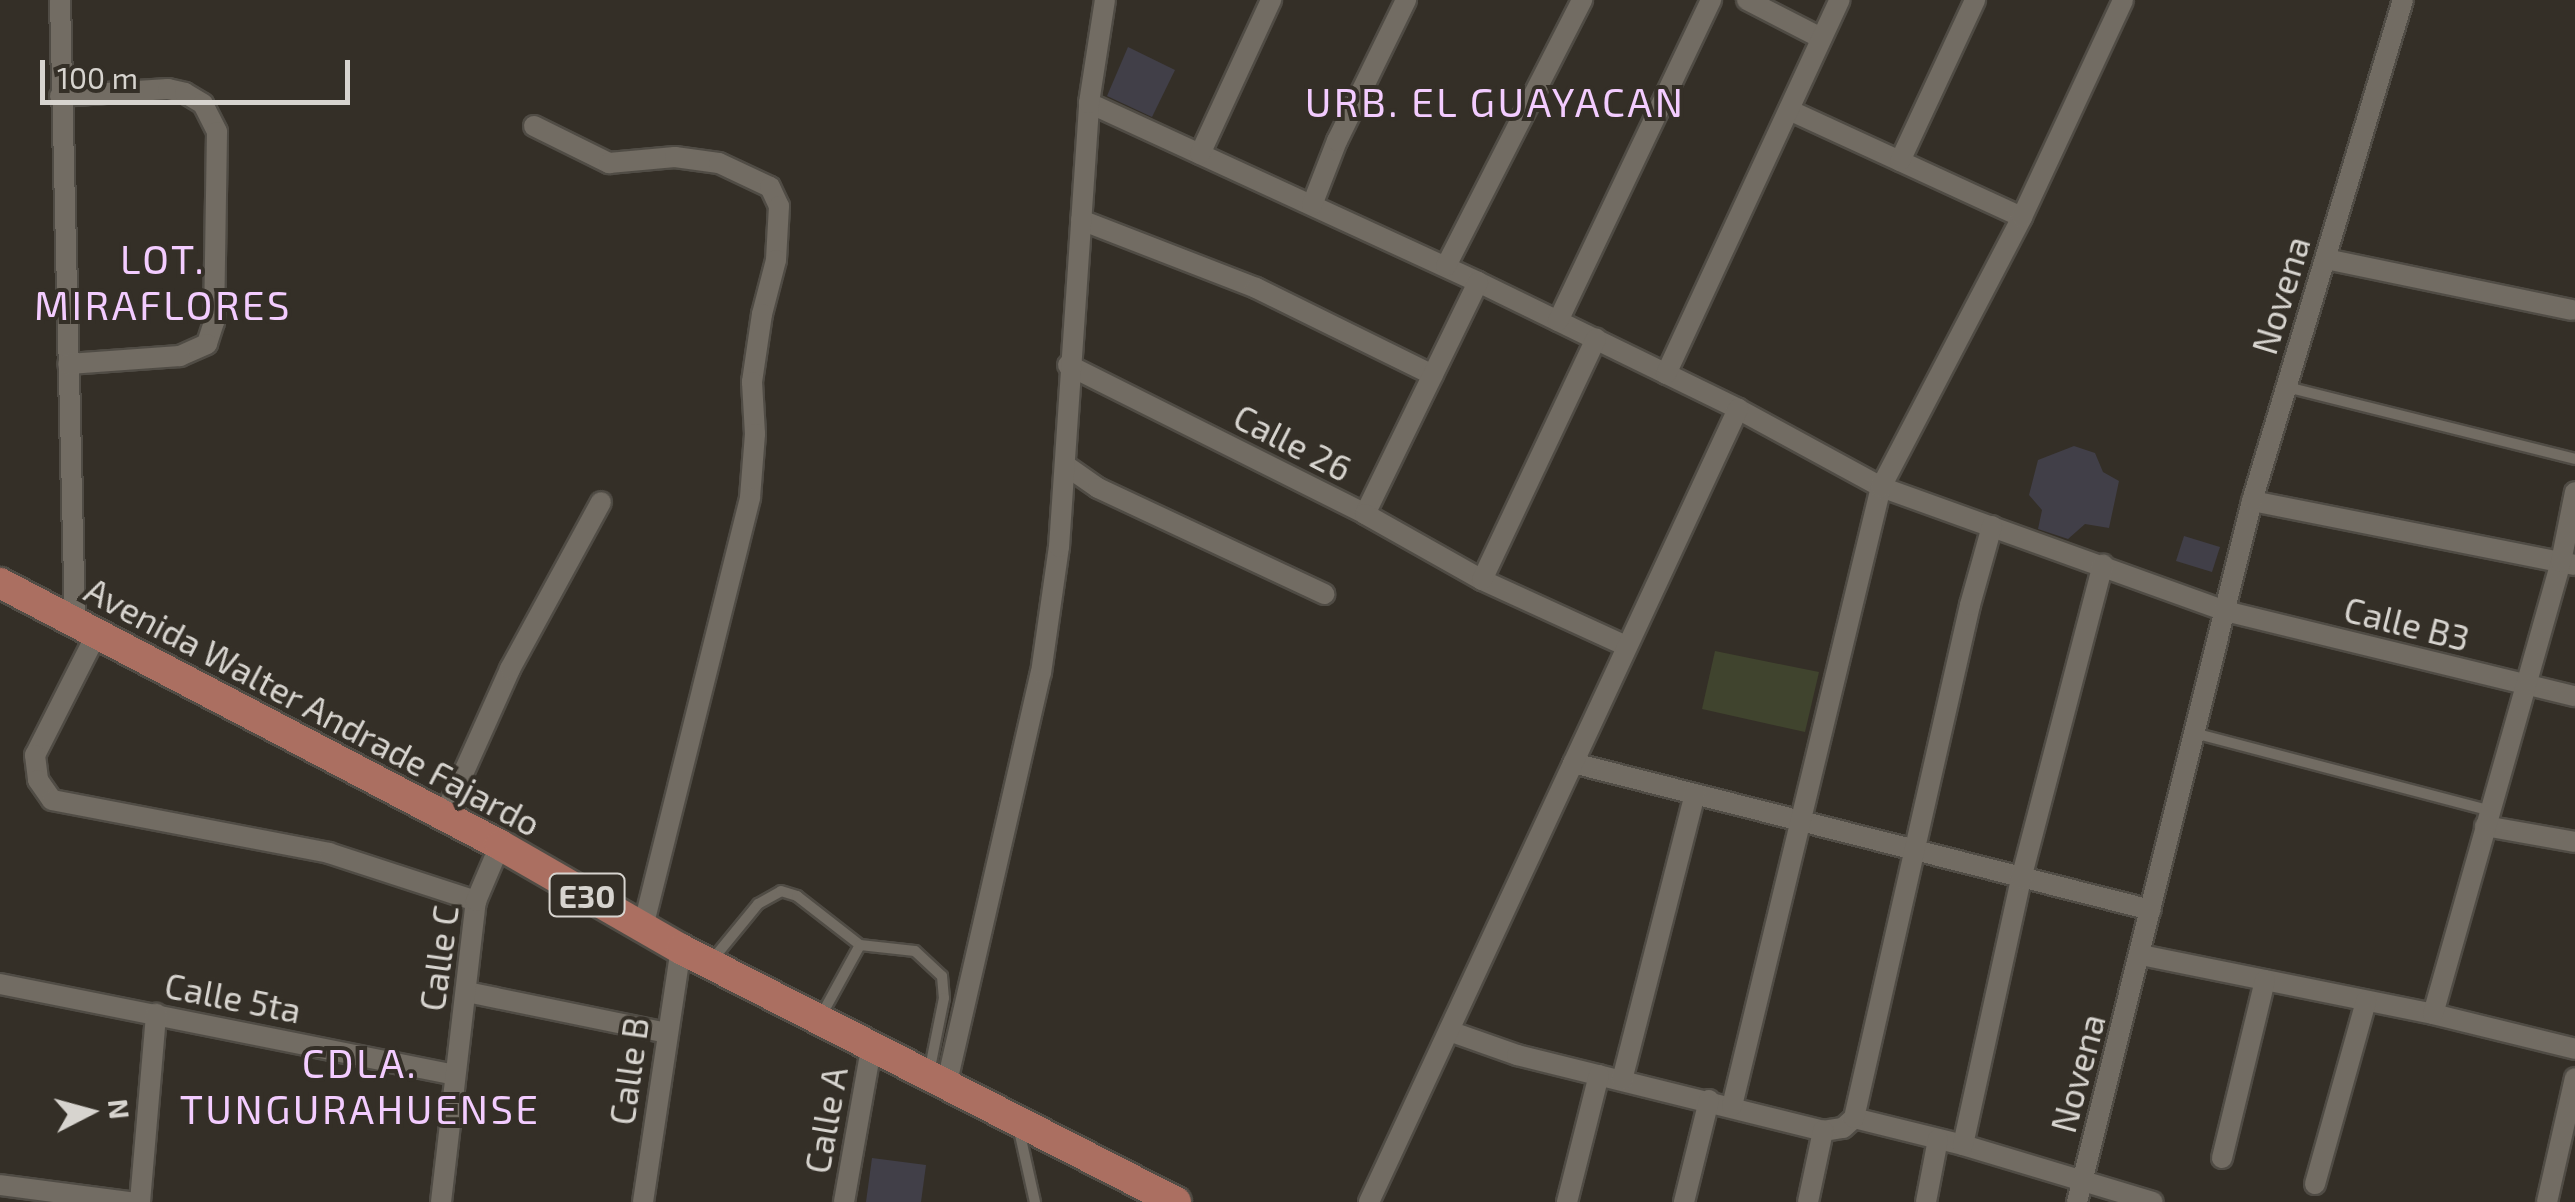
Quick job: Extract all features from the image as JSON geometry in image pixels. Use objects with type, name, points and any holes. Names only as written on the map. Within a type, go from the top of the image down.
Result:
[{"type":"main road","name":"Avenida Walter Andrade Fajardo","points":[[0,583],[500,845],[681,949],[1176,1202]]},
{"type":"street","points":[[60,0],[68,364],[86,628],[35,755],[38,780],[52,800],[329,853],[476,901]]},
{"type":"street","points":[[938,1078],[1042,674],[1065,466],[1068,365],[1089,103],[1106,0]]},
{"type":"street","points":[[1200,154],[1271,0]]},
{"type":"street","points":[[1312,205],[1337,141],[1406,0]]},
{"type":"street","points":[[1446,266],[1582,0]]},
{"type":"street","points":[[1558,321],[1711,0]]},
{"type":"street","points":[[1747,0],[1821,38]]},
{"type":"street","points":[[1666,374],[1840,0]]},
{"type":"street","points":[[1900,161],[1975,0]]},
{"type":"street","points":[[1732,1106],[1881,487],[2022,217],[2123,0]]},
{"type":"street","name":"Novena","points":[[2079,1192],[2142,955],[2252,501],[2402,0]]},
{"type":"street","points":[[60,96],[168,89],[185,92],[203,104],[217,132],[214,322],[207,344],[180,356],[68,364]]},
{"type":"street","points":[[1089,103],[1446,266],[1738,409],[1881,487],[2225,611]]},
{"type":"street","points":[[1789,110],[2022,217]]},
{"type":"street","points":[[534,126],[610,163],[675,157],[719,162],[770,187],[779,206],[776,260],[762,314],[752,382],[756,434],[750,498],[643,926]]},
{"type":"street","points":[[1081,220],[1256,288],[1433,375]]},
{"type":"street","points":[[2326,259],[2572,310]]},
{"type":"street","name":"Calle 26","points":[[1068,365],[1365,514],[1478,282]]},
{"type":"street","points":[[1482,580],[1596,340]]},
{"type":"street","points":[[1369,1202],[1738,409]]},
{"type":"street","points":[[1065,466],[1098,488],[1324,594]]},
{"type":"street","points":[[2433,1014],[2486,818],[2568,564],[2575,492]]},
{"type":"street","points":[[2252,501],[2568,564]]},
{"type":"street","points":[[444,816],[510,669],[601,502]]},
{"type":"street","points":[[1365,514],[1482,580],[1626,646]]},
{"type":"street","points":[[1448,1031],[1517,1055],[1823,1131],[1843,1128],[1854,1118],[1970,606],[1992,526]]},
{"type":"street","points":[[1963,1145],[2021,879],[2103,565]]},
{"type":"street","name":"Calle B3","points":[[2225,611],[2575,696]]},
{"type":"street","points":[[1574,763],[2151,910]]},
{"type":"street","points":[[1622,1080],[1696,794]]},
{"type":"street","points":[[2486,818],[2575,842]]},
{"type":"street","name":"Calle C","points":[[441,1202],[476,901],[500,845]]},
{"type":"street","name":"Calle B","points":[[643,1202],[681,949]]},
{"type":"street","points":[[2142,955],[2433,1014],[2575,1049]]},
{"type":"street","points":[[2222,1158],[2265,980]]},
{"type":"street","name":"Calle 5ta","points":[[0,984],[454,1075]]},
{"type":"street","points":[[467,992],[666,1033]]},
{"type":"street","points":[[2314,1184],[2366,1000]]},
{"type":"street","points":[[140,1202],[156,1014]]},
{"type":"street","name":"Calle A","points":[[844,1202],[871,1048]]},
{"type":"street","points":[[1568,1202],[1599,1074]]},
{"type":"street","points":[[2548,1202],[2575,1078]]},
{"type":"street","points":[[1684,1202],[1709,1100]]},
{"type":"street","points":[[1854,1118],[1963,1145],[2079,1192],[2153,1202]]},
{"type":"street","points":[[1808,1202],[1823,1131]]},
{"type":"street","points":[[1926,1202],[1938,1138]]},
{"type":"street","points":[[0,1185],[130,1202]]},
{"type":"lane","points":[[2286,387],[2575,459]]},
{"type":"lane","points":[[2194,733],[2486,818]]},
{"type":"lane","points":[[710,964],[758,904],[782,891],[822,913],[860,945],[915,951],[942,976],[938,1078]]},
{"type":"lane","points":[[819,1021],[860,945]]},
{"type":"lane","points":[[1017,1120],[1035,1202]]},
{"type":"green space","points":[[1715,651],[1819,672],[1805,732],[1702,709]]},
{"type":"building","points":[[1128,47],[1175,70],[1152,117],[1107,96]]},
{"type":"building","points":[[2074,446],[2095,453],[2103,472],[2119,481],[2109,528],[2085,524],[2068,539],[2038,529],[2042,510],[2029,495],[2038,460]]},
{"type":"building","points":[[2184,536],[2220,547],[2212,572],[2176,561]]},
{"type":"building","points":[[872,1158],[926,1165],[921,1202],[866,1202]]},
{"type":"district","name":"URB. EL GUAYACAN","points":[[1495,101]]},
{"type":"district","name":"LOT. MIRAFLORES","points":[[163,281]]},
{"type":"district","name":"CDLA. TUNGURAHUENSE","points":[[360,1085]]}]
